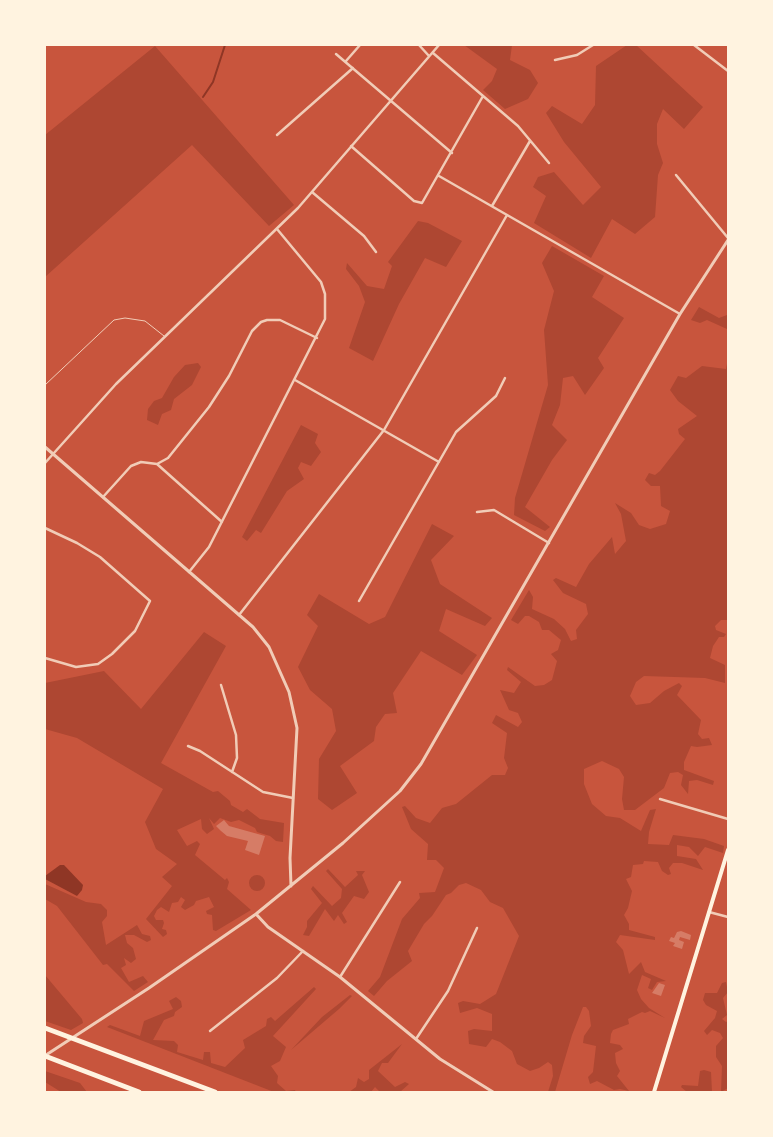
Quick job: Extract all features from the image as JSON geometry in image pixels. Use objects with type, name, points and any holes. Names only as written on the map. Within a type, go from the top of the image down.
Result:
[{"type":"highway","points":[[45,1028],[215,1092]]},
{"type":"highway","points":[[45,1056],[139,1092]]},
{"type":"main road","points":[[654,1092],[709,912],[726,865],[728,850]]},
{"type":"street","points":[[346,62],[360,45]]},
{"type":"street","points":[[419,45],[429,56]]},
{"type":"street","points":[[45,463],[104,398],[164,337],[277,229],[312,192],[438,45]]},
{"type":"street","points":[[555,60],[577,55],[593,45]]},
{"type":"street","points":[[694,45],[728,71]]},
{"type":"street","points":[[432,53],[518,126],[549,163]]},
{"type":"street","points":[[336,54],[452,153]]},
{"type":"street","points":[[277,135],[353,68]]},
{"type":"street","points":[[352,146],[414,202],[422,203],[483,96]]},
{"type":"street","points":[[492,206],[530,141]]},
{"type":"street","points":[[45,1056],[256,914],[383,808],[414,774],[680,314],[728,239],[676,175]]},
{"type":"street","points":[[439,176],[680,314]]},
{"type":"street","points":[[312,192],[364,236],[376,252]]},
{"type":"street","points":[[239,615],[384,430],[507,215]]},
{"type":"street","points":[[189,572],[205,553],[222,522],[325,320],[325,294],[314,272],[277,229]]},
{"type":"street","points":[[157,464],[168,458],[209,407],[256,326],[267,320],[280,320],[317,338]]},
{"type":"street","points":[[359,601],[460,427],[496,396],[506,378]]},
{"type":"street","points":[[295,380],[439,462]]},
{"type":"street","points":[[45,447],[253,627],[269,647],[282,674],[294,710],[297,747],[290,858],[291,886]]},
{"type":"street","points":[[103,497],[131,466],[141,462],[157,464],[222,522]]},
{"type":"street","points":[[477,512],[494,510],[549,543]]},
{"type":"street","points":[[45,528],[77,543],[100,557],[150,600],[134,631],[112,654],[98,664],[76,667],[45,658]]},
{"type":"street","points":[[221,685],[236,735],[237,758],[232,772]]},
{"type":"street","points":[[188,746],[196,748],[263,792],[293,798]]},
{"type":"street","points":[[660,799],[728,820]]},
{"type":"street","points":[[340,978],[400,882]]},
{"type":"street","points":[[709,912],[728,917]]},
{"type":"street","points":[[256,914],[268,927],[340,978],[456,1070],[493,1092]]},
{"type":"street","points":[[416,1039],[448,991],[477,928]]},
{"type":"street","points":[[210,1031],[277,978],[303,951]]},
{"type":"lane","points":[[45,385],[114,320],[125,318],[145,321],[164,337]]},
{"type":"shaded area","points":[[464,45],[512,45],[510,60],[530,70],[538,83],[528,99],[505,109],[483,90],[492,81],[497,69]]},
{"type":"shaded area","points":[[627,45],[636,45],[703,107],[684,129],[663,109],[657,124],[657,144],[663,163],[658,175],[655,217],[635,234],[612,219],[591,258],[534,223],[546,196],[533,187],[538,177],[554,172],[583,205],[601,187],[564,142],[546,113],[552,106],[582,124],[595,105],[596,66]]},
{"type":"shaded area","points":[[155,46],[294,205],[269,226],[192,145],[45,277],[45,135]]},
{"type":"shaded area","points":[[418,221],[428,223],[462,241],[446,267],[425,258],[399,304],[373,361],[349,348],[365,302],[359,286],[346,269],[347,263],[367,286],[384,289],[392,266],[388,262]]},
{"type":"shaded area","points":[[552,246],[604,276],[592,297],[624,318],[598,358],[604,368],[585,395],[573,376],[563,378],[560,405],[552,425],[567,440],[552,460],[525,507],[550,527],[545,531],[514,515],[515,498],[548,385],[544,330],[554,291],[542,263]]},
{"type":"shaded area","points":[[699,307],[719,318],[727,315],[728,310],[728,335],[727,329],[707,320],[700,323],[691,320]]},
{"type":"shaded area","points":[[728,358],[728,620],[721,620],[715,626],[716,630],[726,634],[724,637],[719,637],[713,646],[710,658],[725,665],[725,683],[705,678],[644,676],[636,682],[630,696],[636,705],[650,703],[664,691],[679,683],[682,686],[677,695],[701,720],[698,734],[702,739],[709,738],[712,745],[691,746],[684,762],[684,770],[714,781],[713,785],[697,780],[689,781],[688,794],[681,785],[683,775],[678,772],[670,773],[664,788],[635,810],[624,810],[622,799],[624,777],[619,769],[602,761],[584,769],[584,784],[592,804],[606,816],[620,818],[641,831],[650,810],[656,809],[649,832],[648,844],[669,845],[673,835],[704,839],[724,846],[723,853],[705,847],[698,856],[689,847],[677,845],[677,856],[696,859],[703,870],[682,863],[673,863],[669,868],[671,874],[668,875],[662,871],[658,862],[644,861],[643,864],[633,865],[631,877],[626,879],[632,891],[628,908],[624,915],[629,924],[629,930],[655,937],[655,940],[620,935],[616,942],[623,950],[629,974],[641,962],[645,972],[666,981],[657,982],[652,990],[648,988],[651,979],[642,975],[637,990],[641,999],[649,1008],[665,1018],[650,1011],[642,1012],[628,1019],[629,1024],[613,1030],[610,1043],[620,1045],[623,1049],[615,1053],[616,1063],[620,1071],[617,1076],[629,1091],[614,1090],[597,1081],[590,1084],[588,1077],[593,1072],[596,1046],[583,1043],[584,1036],[591,1026],[589,1011],[586,1007],[583,1007],[572,1035],[555,1092],[548,1092],[553,1076],[552,1065],[548,1062],[530,1071],[517,1064],[512,1051],[500,1042],[492,1039],[486,1047],[469,1044],[468,1031],[474,1029],[492,1031],[492,1014],[477,1008],[460,1013],[458,1003],[463,1001],[480,1004],[496,994],[519,936],[503,908],[490,902],[481,890],[466,883],[459,885],[446,895],[432,916],[424,924],[408,951],[412,961],[387,981],[374,996],[368,991],[380,977],[402,919],[420,898],[419,893],[435,892],[444,868],[436,860],[427,860],[428,844],[411,829],[402,807],[405,806],[416,818],[430,823],[442,808],[456,804],[492,775],[505,775],[508,768],[504,758],[507,733],[492,723],[496,715],[518,727],[522,722],[518,713],[509,710],[500,690],[514,693],[521,682],[507,670],[508,667],[535,686],[544,685],[552,680],[557,661],[551,654],[558,650],[561,640],[549,630],[542,630],[539,622],[529,616],[525,616],[518,624],[511,620],[529,590],[533,597],[532,609],[554,619],[565,629],[571,641],[577,639],[576,630],[588,614],[586,604],[563,593],[553,580],[556,578],[576,587],[589,564],[612,537],[615,554],[626,541],[621,514],[615,503],[631,513],[639,525],[650,529],[666,524],[670,511],[661,506],[660,486],[651,486],[645,480],[649,473],[655,475],[660,471],[685,439],[679,434],[678,429],[697,416],[678,401],[670,390],[678,376],[686,378],[702,366],[726,369]]},
{"type":"shaded area","points":[[198,363],[201,367],[192,385],[174,399],[171,410],[162,414],[158,425],[147,420],[148,409],[154,401],[162,398],[174,377],[185,365]]},
{"type":"shaded area","points":[[301,425],[318,434],[315,443],[321,452],[311,466],[301,462],[298,468],[304,479],[287,491],[261,533],[256,530],[247,541],[242,537]]},
{"type":"shaded area","points":[[432,524],[454,536],[431,560],[440,584],[492,618],[485,626],[446,609],[439,631],[477,655],[462,675],[421,651],[393,693],[397,713],[385,714],[376,727],[374,741],[340,766],[357,793],[332,810],[318,799],[319,759],[336,731],[332,709],[310,690],[298,667],[318,626],[307,615],[319,594],[369,624],[385,617]]},
{"type":"shaded area","points":[[204,632],[226,646],[161,763],[213,792],[218,791],[230,801],[231,805],[243,812],[247,809],[260,819],[284,823],[283,842],[276,841],[270,836],[257,832],[255,828],[239,820],[231,822],[220,818],[214,824],[209,818],[214,829],[207,834],[202,829],[201,819],[177,830],[187,846],[197,841],[200,844],[195,855],[225,880],[227,878],[229,882],[227,889],[251,910],[216,931],[213,930],[212,915],[207,914],[206,911],[214,907],[209,897],[196,901],[194,905],[185,910],[181,907],[185,900],[181,897],[178,902],[172,903],[169,912],[161,907],[154,916],[156,920],[163,920],[162,929],[166,930],[167,934],[163,937],[146,919],[172,886],[162,877],[177,864],[156,849],[145,822],[163,789],[77,738],[45,729],[45,683],[104,671],[141,709]]},
{"type":"shaded area","points":[[60,865],[64,865],[83,885],[82,890],[77,896],[45,879],[45,876]]},
{"type":"shaded area","points":[[328,869],[345,887],[358,875],[356,871],[365,871],[362,875],[369,892],[364,899],[354,896],[342,913],[347,922],[344,924],[338,915],[334,921],[325,909],[309,936],[303,935],[307,927],[307,921],[322,903],[311,889],[313,886],[332,906],[341,898],[342,889],[326,871]]},
{"type":"shaded area","points":[[257,875],[263,877],[265,883],[263,889],[257,891],[251,889],[249,883],[251,877]]},
{"type":"shaded area","points":[[45,884],[86,902],[101,904],[107,910],[107,916],[102,922],[106,945],[137,925],[142,934],[150,936],[151,940],[147,942],[134,935],[125,935],[127,943],[133,948],[136,959],[131,963],[124,958],[126,965],[121,968],[129,982],[143,976],[148,982],[134,991],[107,964],[103,965],[57,906],[45,899]]},
{"type":"shaded area","points":[[45,975],[82,1019],[83,1023],[71,1030],[45,1021]]},
{"type":"shaded area","points":[[726,982],[728,992],[723,998],[727,1015],[722,1019],[726,1022],[728,1021],[728,1088],[721,1092],[722,1066],[716,1057],[716,1046],[723,1038],[720,1033],[712,1030],[707,1035],[704,1031],[715,1018],[717,1011],[706,1005],[703,1000],[705,993],[717,993],[722,983]]},
{"type":"shaded area","points":[[314,987],[316,989],[273,1036],[286,1047],[280,1061],[271,1066],[278,1076],[277,1083],[286,1091],[295,1090],[296,1092],[274,1092],[107,1027],[110,1025],[140,1036],[144,1021],[173,1009],[169,1001],[176,997],[181,1001],[182,1007],[175,1012],[174,1016],[164,1020],[153,1040],[174,1041],[178,1045],[177,1052],[203,1060],[204,1052],[210,1052],[211,1063],[225,1067],[245,1048],[243,1040],[266,1026],[267,1019],[271,1017],[275,1021]]},
{"type":"shaded area","points":[[350,995],[352,996],[339,1009],[291,1050],[322,1017]]},
{"type":"shaded area","points":[[402,1044],[388,1063],[382,1063],[378,1071],[395,1087],[405,1082],[409,1084],[400,1092],[380,1092],[375,1087],[371,1092],[349,1092],[356,1087],[358,1078],[364,1082],[369,1079],[369,1070]]},
{"type":"shaded area","points":[[45,1071],[80,1083],[87,1092],[61,1092],[45,1082]]},
{"type":"shaded area","points":[[700,1071],[711,1072],[712,1092],[687,1092],[681,1087],[682,1085],[698,1086]]},
{"type":"building","points":[[224,820],[229,826],[265,836],[259,855],[245,850],[248,841],[227,836],[216,826]]},
{"type":"building","points":[[681,931],[691,935],[690,940],[680,937],[679,940],[684,942],[682,949],[673,946],[675,943],[669,941],[671,937],[674,938],[677,932]]},
{"type":"building","points":[[659,983],[665,985],[661,996],[652,993]]},
{"type":"waterway","points":[[203,97],[213,82],[225,45]]}]
